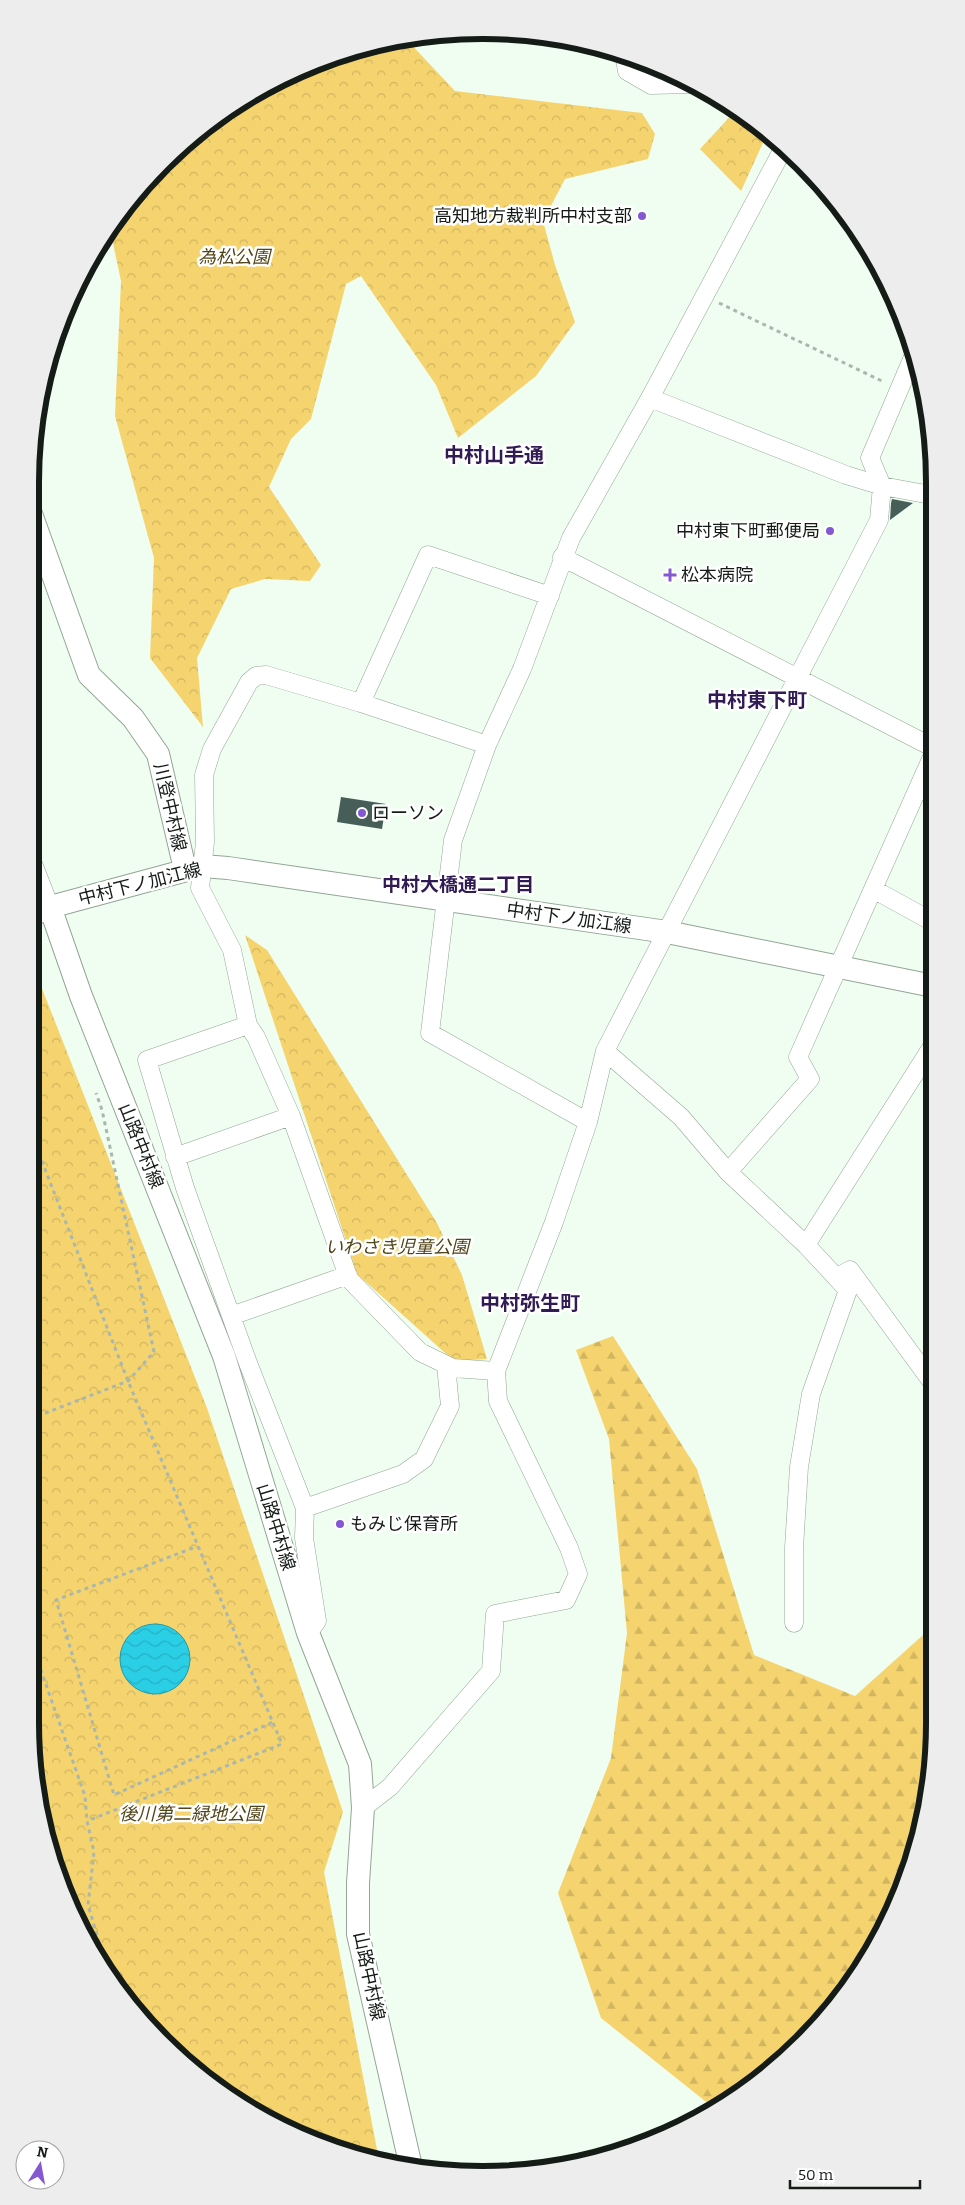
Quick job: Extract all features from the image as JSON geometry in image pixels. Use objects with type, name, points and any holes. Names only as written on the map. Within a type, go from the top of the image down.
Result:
[{"type":"main road","name":"川登中村線","points":[[39,536],[89,675],[133,718],[158,754],[193,867]]},
{"type":"main road","name":"中村下ノ加江線","points":[[39,912],[193,867],[228,868],[667,932],[926,985]]},
{"type":"main road","name":"山路中村線","points":[[39,914],[81,996],[224,1356],[308,1633],[360,1764],[363,1808],[358,1883],[358,1934],[409,2160]]},
{"type":"street","points":[[626,62],[627,71],[651,85],[677,84]]},
{"type":"street","points":[[588,1122],[430,1033],[453,840],[488,745],[522,669],[571,538],[650,398],[780,154]]},
{"type":"street","points":[[363,1808],[390,1786],[491,1670],[496,1614],[566,1600],[578,1574],[569,1548],[498,1401],[496,1370],[554,1222],[588,1122],[605,1051],[879,520],[882,486],[870,458],[910,364]]},
{"type":"street","points":[[650,398],[846,475],[882,486],[926,494]]},
{"type":"street","points":[[361,703],[428,555],[550,596]]},
{"type":"street","points":[[562,558],[926,744]]},
{"type":"street","points":[[488,745],[361,703],[266,675],[256,676],[249,682],[212,748],[204,775],[206,842],[193,867],[200,888],[232,950],[248,1026],[256,1037],[291,1116],[349,1279],[420,1352],[453,1368],[496,1370]]},
{"type":"street","points":[[728,1172],[810,1079],[798,1057],[837,966],[926,771]]},
{"type":"street","points":[[873,890],[926,918]]},
{"type":"street","points":[[248,1026],[147,1060],[184,1188],[305,1508],[304,1538],[317,1621],[308,1633]]},
{"type":"street","points":[[605,1051],[681,1116],[728,1172],[806,1245],[848,1290],[811,1394],[799,1467],[794,1548],[794,1624]]},
{"type":"street","points":[[806,1245],[926,1056]]},
{"type":"street","points":[[175,1157],[291,1116]]},
{"type":"street","points":[[837,1277],[850,1270],[926,1374]]},
{"type":"street","points":[[231,1316],[348,1274]]},
{"type":"street","points":[[305,1508],[403,1474],[424,1459],[450,1406],[446,1365]]},
{"type":"path","points":[[704,296],[900,389]]},
{"type":"path","points":[[39,1416],[128,1381],[154,1352],[102,1110],[96,1092]]},
{"type":"path","points":[[39,1154],[128,1381],[282,1744],[87,1821]]},
{"type":"path","points":[[193,1548],[56,1600],[114,1795],[273,1722]]},
{"type":"path","points":[[39,1665],[85,1796],[87,1821],[94,1852],[88,1904],[101,1949]]},
{"type":"green space","name":"為松公園","points":[[412,45],[455,91],[642,113],[655,134],[648,159],[565,179],[543,221],[555,265],[575,322],[536,376],[458,438],[436,385],[361,276],[346,284],[311,419],[291,439],[269,487],[321,565],[310,581],[265,579],[231,589],[197,658],[203,727],[150,658],[154,558],[115,416],[121,281],[112,239],[130,212],[149,190],[190,149],[212,130],[261,98],[313,73],[340,62],[368,54]]},
{"type":"green space","points":[[731,115],[764,140],[741,191],[700,149]]},
{"type":"green space","name":"いわさき児童公園","points":[[245,935],[267,950],[437,1223],[462,1275],[487,1359],[454,1361],[357,1274]]},
{"type":"green space","name":"後川第二緑地公園","points":[[39,981],[207,1408],[343,1812],[324,1872],[378,2153],[340,2143],[286,2120],[261,2107],[212,2075],[190,2056],[130,1993],[98,1944],[62,1865],[47,1809],[40,1752],[39,1722]]},
{"type":"green space","points":[[613,1336],[697,1469],[754,1655],[855,1696],[923,1635],[926,1626],[925,1752],[918,1809],[903,1865],[880,1919],[867,1944],[835,1993],[816,2015],[753,2075],[709,2104],[601,2018],[558,1893],[611,1758],[627,1633],[609,1439],[576,1350]]},
{"type":"water","points":[[162,1624],[175,1630],[184,1639],[188,1645],[190,1659],[188,1673],[180,1684],[169,1692],[148,1694],[141,1692],[130,1684],[122,1673],[120,1652],[122,1645],[130,1634],[141,1626]]},
{"type":"building","points":[[892,499],[913,503],[890,520]]},
{"type":"building","name":"ローソン","points":[[341,797],[386,804],[382,829],[337,822]]},
{"type":"place","name":"高知地方裁判所中村支部","points":[[642,216]]},
{"type":"place","name":"中村東下町郵便局","points":[[830,531]]},
{"type":"place","name":"松本病院","points":[[670,575]]},
{"type":"place","name":"ローソン","points":[[362,813]]},
{"type":"place","name":"もみじ保育所","points":[[340,1524]]},
{"type":"district","name":"中村山手通","points":[[494,455]]},
{"type":"district","name":"中村東下町","points":[[757,700]]},
{"type":"district","name":"中村大橋通二丁目","points":[[458,884]]},
{"type":"district","name":"中村弥生町","points":[[530,1303]]}]
